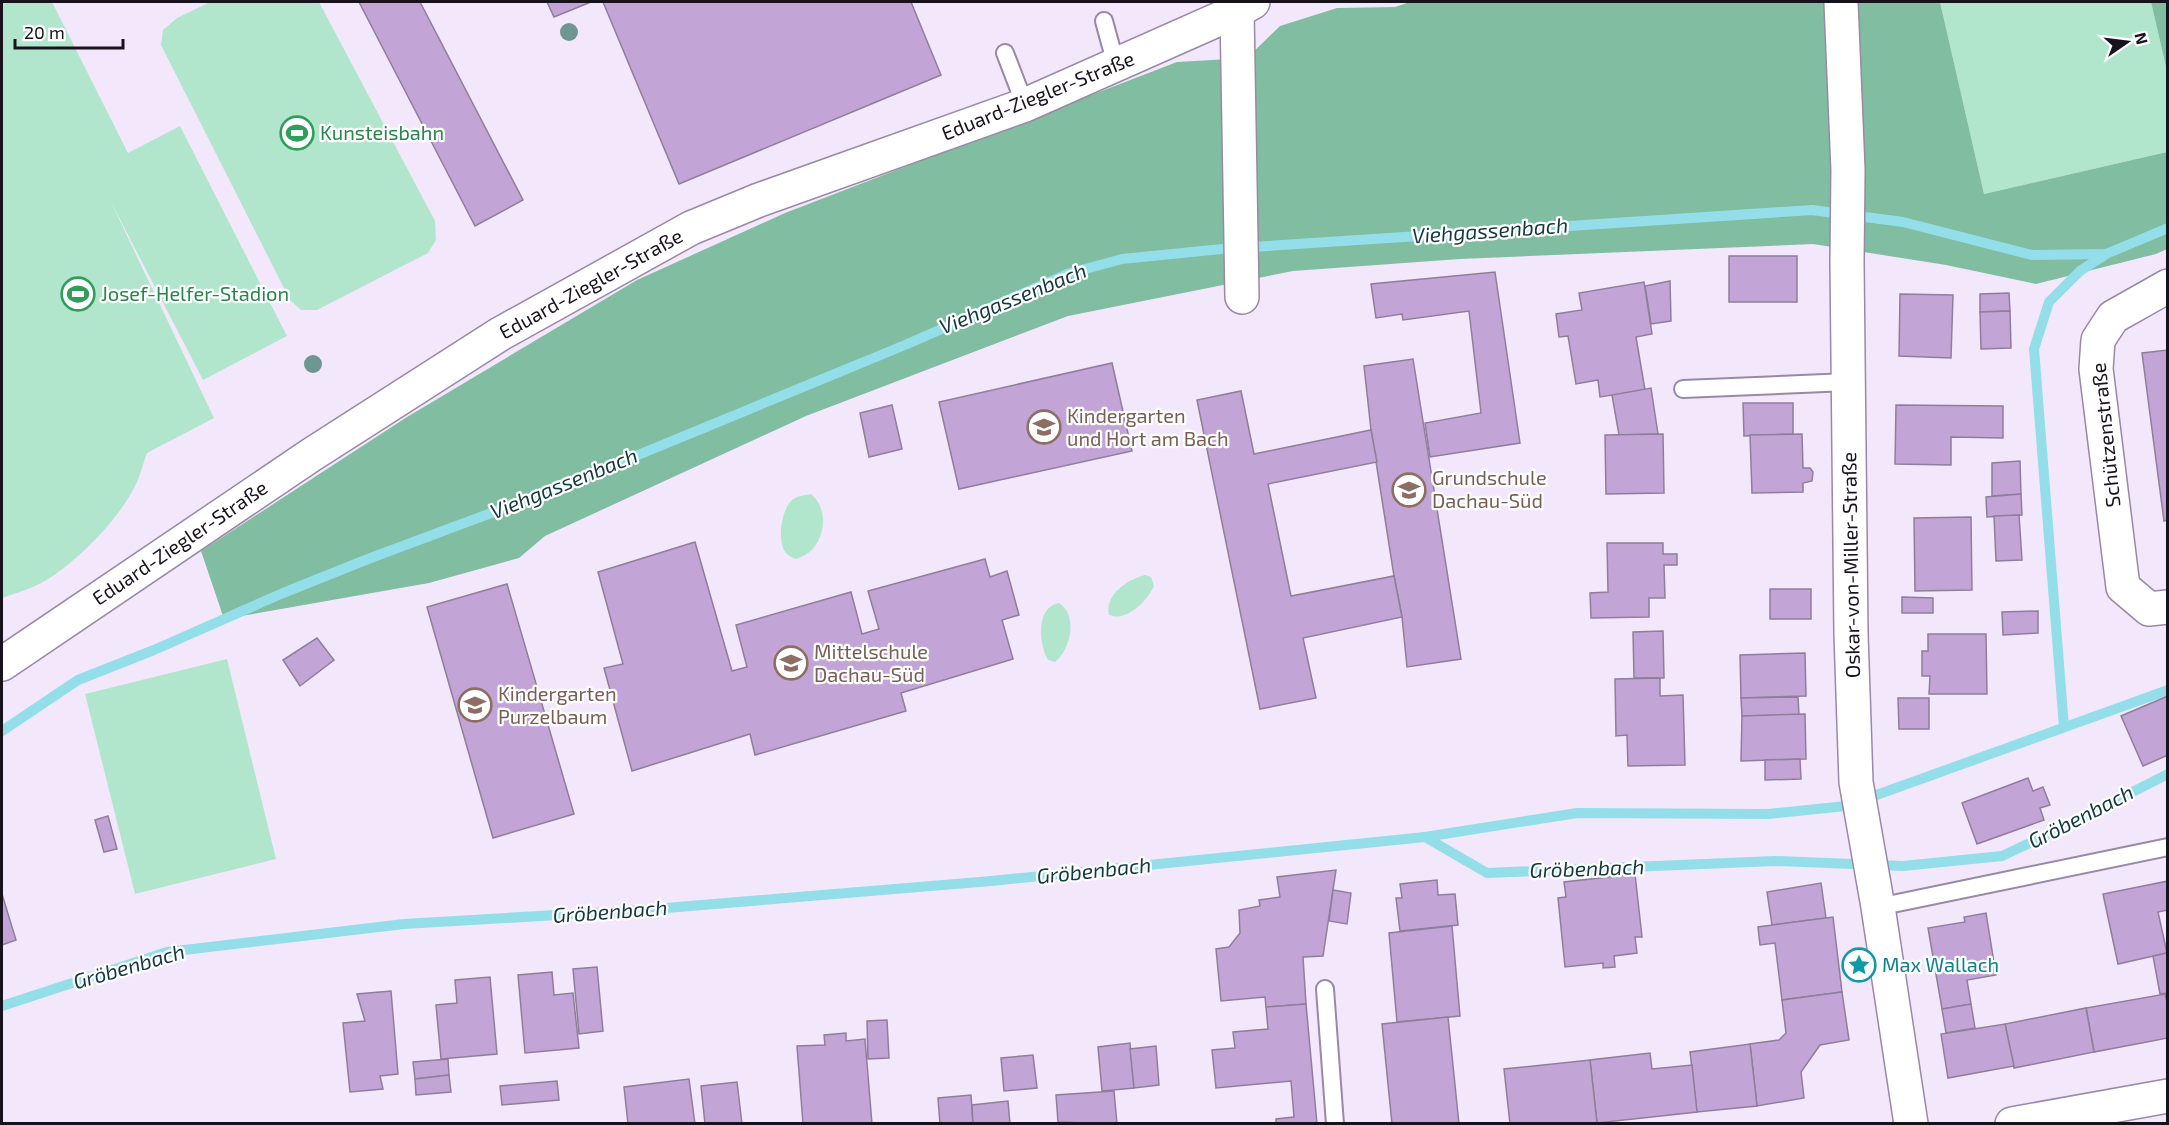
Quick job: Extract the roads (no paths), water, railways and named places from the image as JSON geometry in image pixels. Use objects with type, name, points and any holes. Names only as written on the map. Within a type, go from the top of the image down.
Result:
[{"type":"street","name":"Oskar-von-Miller-Straße","points":[[1841,2],[1848,171],[1846,186],[1851,634],[1856,782],[1911,1124]]},
{"type":"street","name":"Eduard-Ziegler-Straße","points":[[2,664],[311,455],[490,340],[691,228],[759,200],[1025,105],[1245,6],[1240,236],[1242,297]]},
{"type":"street","name":"Schützenstraße","points":[[2158,608],[2124,587],[2096,369],[2098,340],[2113,317],[2168,286]]},
{"type":"street","points":[[2012,1124],[2168,1096]]},
{"type":"lane","points":[[1104,21],[1116,65]]},
{"type":"lane","points":[[1005,53],[1025,105]]},
{"type":"lane","points":[[1683,389],[1848,382]]},
{"type":"lane","points":[[1876,901],[2168,847]]},
{"type":"lane","points":[[1325,989],[1335,1124]]},
{"type":"waterway","name":"Viehgassenbach","points":[[2,731],[78,680],[154,650],[283,593],[558,488],[905,345],[1067,274],[1122,259],[1222,249],[1812,210],[1903,222],[2032,255],[2106,254],[2168,228]]},
{"type":"waterway","points":[[2064,727],[2034,349],[2049,302],[2080,271],[2106,254]]},
{"type":"waterway","points":[[1425,837],[1577,813],[1768,814],[1846,806],[2168,690]]},
{"type":"waterway","name":"Gröbenbach","points":[[2,1006],[167,952],[404,924],[642,910],[991,881],[1425,837],[1487,873],[1775,861],[1903,866],[2002,856],[2168,774]]},
{"type":"place","name":"Kunsteisbahn","points":[[297,133]]},
{"type":"place","name":"Josef-Helfer-Stadion","points":[[78,294]]},
{"type":"place","name":"Kindergarten und Hort am Bach","points":[[1044,427]]},
{"type":"place","name":"Grundschule Dachau-Süd","points":[[1409,490]]},
{"type":"place","name":"Mittelschule Dachau-Süd","points":[[791,663]]},
{"type":"place","name":"Kindergarten Purzelbaum","points":[[475,705]]},
{"type":"place","name":"Max Wallach","points":[[1859,965]]}]
